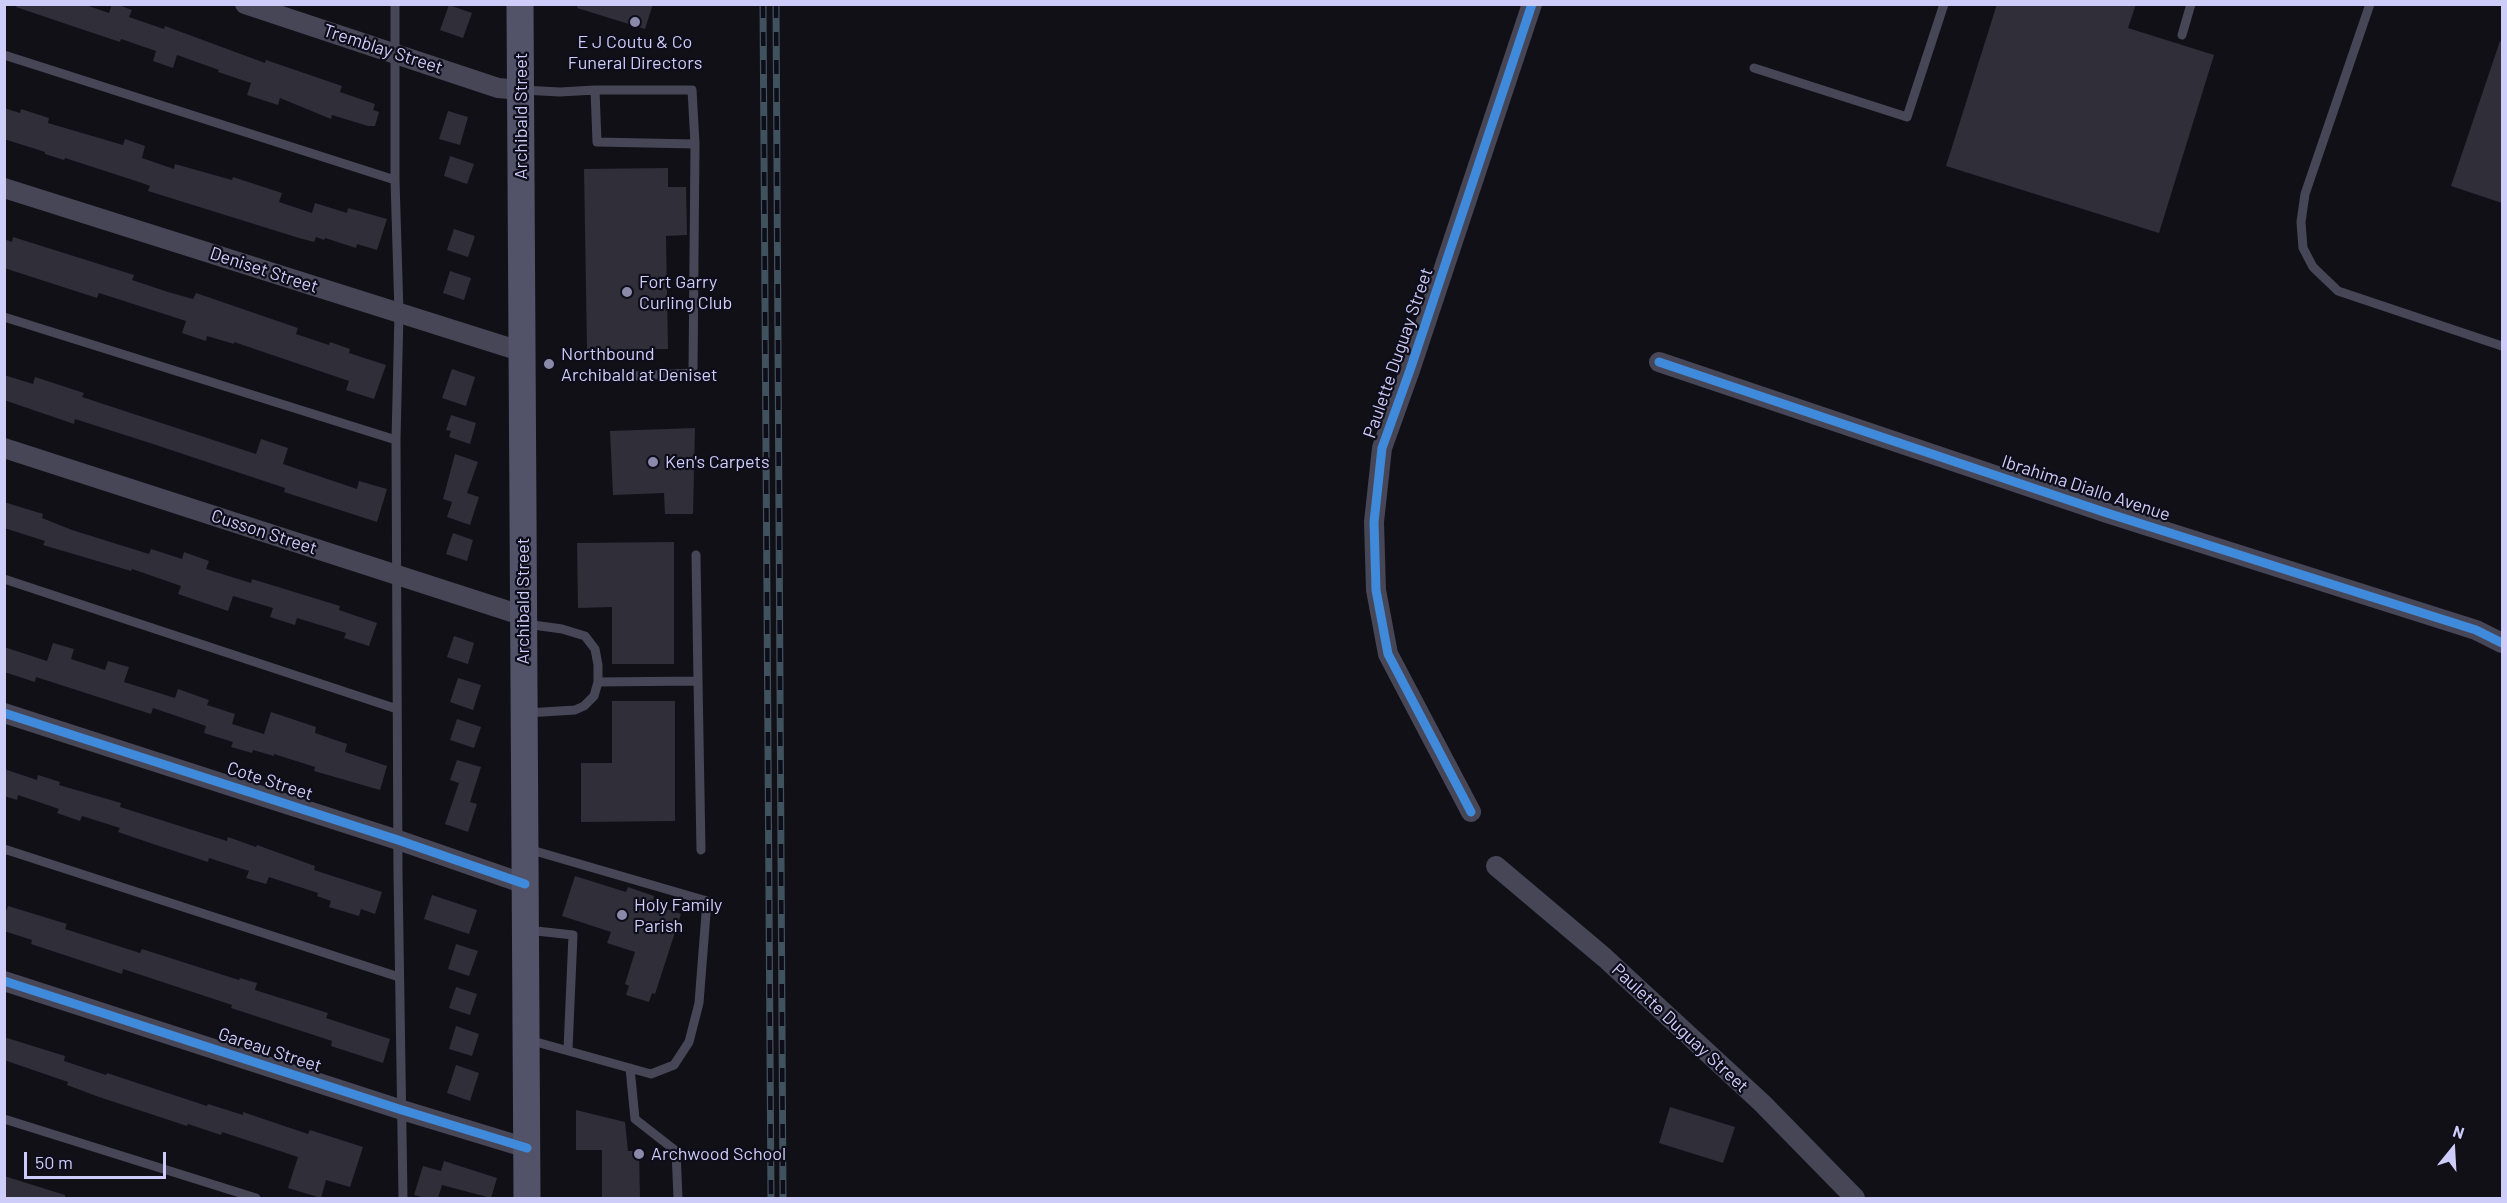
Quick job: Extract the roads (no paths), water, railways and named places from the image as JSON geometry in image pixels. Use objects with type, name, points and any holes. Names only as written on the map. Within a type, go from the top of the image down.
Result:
[{"type":"main road","name":"Archibald Street","points":[[520,4],[527,1198]]},
{"type":"street","name":"Tremblay Street","points":[[245,4],[498,88],[520,90]]},
{"type":"street","name":"Paulette Duguay Street","points":[[1471,812],[1388,654],[1376,590],[1374,522],[1382,448],[1414,359],[1532,4]]},
{"type":"street","name":"Deniset Street","points":[[4,188],[523,352]]},
{"type":"street","name":"Ibrahima Diallo Avenue","points":[[1659,362],[2107,513],[2476,630],[2502,643]]},
{"type":"street","name":"Cusson Street","points":[[4,448],[397,575],[524,620]]},
{"type":"street","name":"Cote Street","points":[[4,713],[398,840],[525,884]]},
{"type":"street","name":"Paulette Duguay Street","points":[[1497,866],[1632,982],[1762,1103],[1855,1198]]},
{"type":"street","name":"Gareau Street","points":[[4,981],[402,1110],[527,1148]]},
{"type":"lane","points":[[395,4],[394,180],[399,313],[396,440],[398,840],[403,1198]]},
{"type":"lane","points":[[1754,68],[1907,117],[1944,4]]},
{"type":"lane","points":[[2182,35],[2191,4]]},
{"type":"lane","points":[[2370,4],[2305,194],[2301,222],[2303,248],[2313,267],[2338,291],[2502,346]]},
{"type":"lane","points":[[4,55],[394,180]]},
{"type":"lane","points":[[520,90],[560,92],[692,90],[694,144],[693,373],[598,378]]},
{"type":"lane","points":[[595,90],[597,142],[694,144]]},
{"type":"lane","points":[[4,317],[396,440]]},
{"type":"lane","points":[[696,555],[701,850]]},
{"type":"lane","points":[[4,579],[398,709]]},
{"type":"lane","points":[[524,620],[562,628],[585,636],[595,649],[598,682],[594,696],[575,710],[524,713]]},
{"type":"lane","points":[[598,682],[698,681]]},
{"type":"lane","points":[[525,848],[707,901],[699,1004],[689,1042],[674,1065],[651,1074],[527,1039]]},
{"type":"lane","points":[[4,849],[399,977]]},
{"type":"lane","points":[[525,930],[573,935],[568,1049]]},
{"type":"lane","points":[[630,1068],[635,1119],[676,1150],[678,1198]]},
{"type":"lane","points":[[4,1119],[256,1198]]},
{"type":"railway","points":[[763,4],[771,1198]]},
{"type":"railway","points":[[776,4],[783,1198]]},
{"type":"place","name":"E J Coutu & Co Funeral Directors","points":[[635,22]]},
{"type":"place","name":"Fort Garry Curling Club","points":[[627,292]]},
{"type":"place","name":"Northbound Archibald at Deniset","points":[[549,364]]},
{"type":"place","name":"Ken's Carpets","points":[[653,462]]},
{"type":"place","name":"Holy Family Parish","points":[[622,915]]},
{"type":"place","name":"Archwood School","points":[[639,1154]]}]
